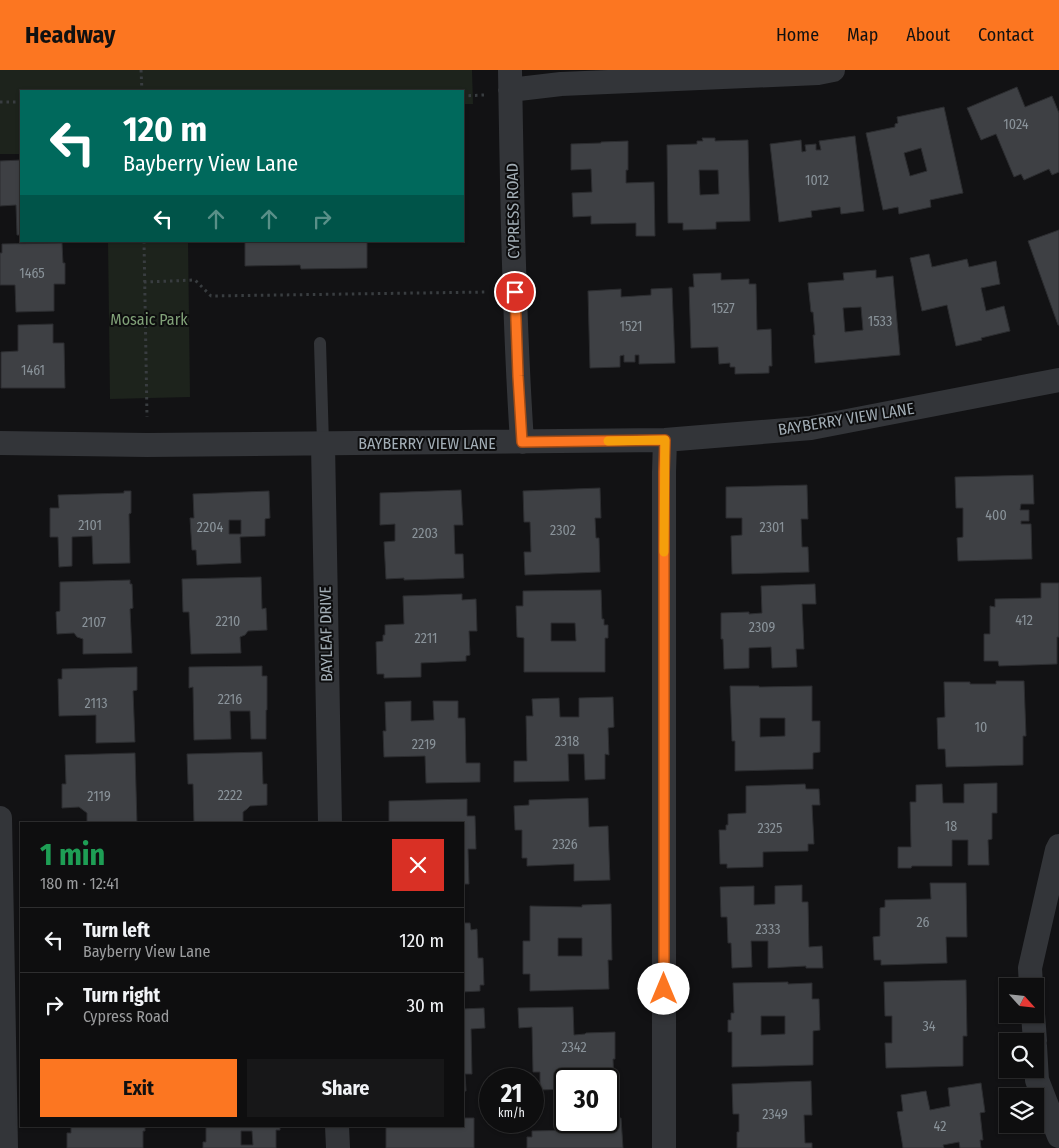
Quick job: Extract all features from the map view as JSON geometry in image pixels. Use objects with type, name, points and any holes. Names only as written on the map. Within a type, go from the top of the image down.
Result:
[{"type":"street","points":[[510,80],[561,84],[818,73],[833,70]]},
{"type":"street","name":"CYPRESS ROAD","points":[[510,80],[515,292],[522,442]]},
{"type":"street","name":"BAYBERRY VIEW LANE","points":[[0,443],[148,445],[665,440],[811,428],[1059,381]]},
{"type":"street","points":[[664,1148],[665,440]]},
{"type":"street","name":"BAYLEAF DRIVE","points":[[322,444],[330,822]]},
{"type":"street","points":[[0,818],[6,1148]]},
{"type":"street","points":[[1031,978],[1030,968],[1059,846]]},
{"type":"street","points":[[1037,1078],[1059,1136]]},
{"type":"street","points":[[337,1127],[338,1148]]},
{"type":"lane","points":[[320,344],[322,444]]},
{"type":"path","points":[[141,70],[142,90]]},
{"type":"path","points":[[0,102],[20,102]]},
{"type":"path","points":[[144,242],[148,445]]},
{"type":"path","points":[[144,282],[195,280],[211,296],[515,292]]},
{"type":"green space","points":[[0,70],[472,70],[473,104],[464,104],[464,90],[20,90],[20,154],[0,154]]},
{"type":"green space","name":"Mosaic Park","points":[[108,242],[188,242],[190,397],[110,399]]},
{"type":"building","points":[[1017,87],[1025,107],[1052,96],[1059,113],[1059,172],[1052,175],[1049,169],[1024,180],[1021,174],[1014,177],[996,134],[981,140],[967,108]]},
{"type":"building","points":[[944,107],[963,193],[930,200],[931,207],[899,214],[898,207],[883,210],[866,133],[895,127],[895,124],[898,123],[897,117]],"holes":[[[921,148],[927,171],[910,176],[904,153]]]},
{"type":"building","points":[[855,136],[864,211],[841,214],[840,207],[811,211],[812,217],[779,222],[770,144],[801,140],[802,152],[806,151],[805,145],[816,144],[816,150],[821,150],[819,141]]},
{"type":"building","points":[[702,138],[715,138],[715,141],[748,140],[750,221],[716,222],[716,229],[683,230],[683,223],[668,223],[667,145],[697,144],[697,141],[703,141]],"holes":[[[699,170],[718,170],[719,194],[700,195]]]},
{"type":"building","points":[[628,141],[626,183],[654,182],[655,236],[636,236],[636,223],[591,224],[591,216],[573,217],[572,193],[592,192],[591,169],[571,170],[571,144]]},
{"type":"building","points":[[20,160],[20,235],[17,235],[16,205],[0,206],[0,161]]},
{"type":"building","points":[[1059,230],[1059,325],[1058,325],[1028,241]]},
{"type":"building","points":[[245,242],[367,242],[367,268],[301,269],[300,265],[245,266]]},
{"type":"building","points":[[62,243],[63,263],[65,263],[65,284],[54,284],[54,311],[16,312],[15,285],[0,285],[0,253],[2,253],[2,244]]},
{"type":"building","points":[[929,254],[932,267],[967,259],[969,267],[996,261],[1000,284],[981,288],[986,311],[1004,306],[1010,331],[956,346],[947,305],[922,311],[910,258]]},
{"type":"building","points":[[876,270],[876,278],[893,276],[900,355],[815,363],[813,312],[811,312],[808,283],[844,280],[843,273]],"holes":[[[861,307],[863,330],[845,332],[843,308]]]},
{"type":"building","points":[[721,273],[721,280],[749,279],[749,284],[756,284],[757,330],[771,329],[772,366],[769,366],[769,373],[735,374],[735,367],[730,367],[730,363],[719,364],[718,347],[691,348],[689,287],[694,287],[693,274]]},
{"type":"building","points":[[672,288],[675,363],[639,364],[639,355],[635,355],[635,362],[624,362],[624,355],[620,356],[620,367],[590,368],[588,291],[621,289],[621,297],[651,295],[651,289]]},
{"type":"building","points":[[53,324],[53,343],[64,343],[65,388],[1,388],[1,352],[18,351],[18,325]]},
{"type":"building","points":[[1033,475],[1034,504],[1021,504],[1020,510],[1029,510],[1029,521],[1021,521],[1021,524],[1031,524],[1032,559],[958,561],[957,538],[963,537],[963,508],[956,508],[955,477]]},
{"type":"building","points":[[807,485],[808,519],[801,519],[802,547],[808,547],[809,572],[732,574],[731,536],[742,535],[742,518],[726,518],[726,487]]},
{"type":"building","points":[[600,488],[601,518],[595,518],[596,538],[599,538],[600,572],[525,575],[524,552],[531,552],[530,522],[524,522],[523,491]]},
{"type":"building","points":[[461,490],[463,525],[454,525],[455,554],[463,554],[464,578],[386,579],[384,542],[395,541],[395,524],[380,525],[380,493]]},
{"type":"building","points":[[124,491],[131,491],[131,513],[129,514],[130,563],[93,564],[92,536],[72,537],[72,566],[59,567],[58,537],[50,537],[50,508],[59,508],[58,495],[124,493]]},
{"type":"building","points":[[269,491],[270,518],[265,519],[265,536],[240,537],[241,563],[197,565],[196,550],[192,550],[190,518],[194,518],[193,494]],"holes":[[[229,520],[241,520],[241,534],[229,534]]]},
{"type":"building","points":[[261,577],[262,609],[266,608],[267,630],[248,631],[240,637],[241,653],[191,654],[189,612],[183,612],[182,579]]},
{"type":"building","points":[[130,580],[130,584],[132,584],[133,608],[130,609],[132,653],[83,654],[83,639],[77,637],[74,633],[57,634],[56,612],[60,611],[60,582]]},
{"type":"building","points":[[1041,583],[1059,583],[1057,664],[999,666],[998,661],[984,661],[984,634],[990,634],[990,606],[995,607],[995,599],[1041,598]]},
{"type":"building","points":[[815,584],[816,604],[802,604],[804,649],[796,649],[797,667],[772,668],[771,647],[749,648],[749,668],[724,669],[721,613],[762,613],[761,586]]},
{"type":"building","points":[[601,590],[602,619],[604,619],[604,625],[608,625],[608,638],[605,638],[605,672],[524,672],[524,638],[517,637],[516,606],[523,606],[523,591]],"holes":[[[551,623],[575,623],[576,641],[551,641]]]},
{"type":"building","points":[[462,594],[462,600],[476,599],[477,631],[469,631],[470,655],[466,656],[466,661],[421,663],[421,677],[384,678],[384,674],[377,674],[376,642],[383,641],[385,625],[404,624],[403,596]]},
{"type":"building","points":[[262,666],[262,676],[267,676],[266,739],[251,739],[250,711],[230,711],[231,739],[194,740],[193,687],[189,688],[189,667]]},
{"type":"building","points":[[137,667],[137,690],[133,691],[135,742],[96,743],[96,715],[59,716],[58,679],[62,679],[62,669]]},
{"type":"building","points":[[996,681],[1024,681],[1026,736],[1023,736],[1023,765],[946,767],[945,749],[938,749],[937,718],[945,717],[944,682],[996,684]]},
{"type":"building","points":[[730,686],[812,686],[812,721],[820,721],[820,752],[813,753],[813,769],[735,771],[735,741],[732,741]],"holes":[[[760,718],[785,718],[785,736],[760,737]]]},
{"type":"building","points":[[613,697],[614,727],[608,728],[609,755],[605,754],[605,779],[585,780],[584,754],[568,754],[569,781],[514,782],[514,761],[527,761],[526,716],[533,716],[532,699],[559,698],[560,717],[579,717],[579,698]]},
{"type":"building","points":[[411,701],[411,721],[434,720],[433,701],[458,701],[458,718],[465,718],[466,763],[480,763],[480,782],[426,783],[425,756],[384,757],[383,731],[386,731],[385,702]]},
{"type":"building","points":[[262,752],[263,784],[267,784],[267,805],[250,806],[243,812],[243,822],[194,822],[193,784],[188,784],[187,754]]},
{"type":"building","points":[[135,753],[137,822],[87,822],[87,813],[79,807],[62,808],[62,784],[66,784],[65,755]]},
{"type":"building","points":[[997,783],[997,813],[992,813],[992,839],[988,840],[989,865],[968,865],[968,840],[952,840],[952,866],[898,868],[898,847],[911,847],[910,802],[916,802],[916,785],[942,784],[943,803],[964,803],[964,784]]},
{"type":"building","points":[[805,784],[806,789],[819,789],[820,805],[812,805],[814,844],[808,844],[808,851],[763,852],[763,867],[727,868],[727,864],[720,864],[719,830],[726,830],[728,814],[746,813],[746,786]]},
{"type":"building","points":[[588,798],[589,827],[608,826],[610,880],[574,881],[574,864],[527,866],[527,858],[522,858],[522,830],[515,830],[514,806],[529,805],[529,800]]},
{"type":"building","points":[[467,799],[467,816],[475,816],[476,849],[468,849],[469,884],[464,884],[464,822],[389,822],[389,801]]},
{"type":"building","points":[[930,883],[966,883],[967,937],[946,937],[947,963],[881,965],[881,960],[874,960],[873,937],[880,936],[880,908],[885,907],[885,900],[931,899]]},
{"type":"building","points":[[802,885],[802,902],[808,902],[809,947],[822,946],[823,968],[806,968],[806,966],[768,968],[768,941],[751,941],[752,967],[732,968],[731,943],[728,943],[727,917],[721,917],[720,887],[754,886],[754,905],[775,904],[775,886]]},
{"type":"building","points":[[611,904],[612,960],[608,960],[609,989],[530,991],[530,974],[523,974],[523,941],[530,941],[530,906],[582,907],[582,905]],"holes":[[[558,938],[582,938],[582,956],[558,956]]]},
{"type":"building","points":[[464,923],[470,923],[471,930],[477,929],[478,958],[483,958],[484,985],[480,985],[480,991],[464,992]]},
{"type":"building","points":[[966,980],[967,1036],[963,1036],[963,1066],[886,1068],[885,1043],[892,1043],[892,1016],[885,1016],[884,982]]},
{"type":"building","points":[[733,983],[812,983],[812,999],[819,999],[820,1030],[813,1031],[813,1065],[732,1067],[732,1032],[728,1032],[728,1020],[731,1020],[731,1013],[734,1013]],"holes":[[[761,1016],[785,1016],[785,1034],[761,1035]]]},
{"type":"building","points":[[573,1007],[574,1035],[615,1032],[613,1068],[554,1068],[554,1089],[544,1090],[544,1068],[533,1068],[532,1027],[519,1028],[518,1008]]},
{"type":"building","points":[[484,1008],[485,1028],[471,1029],[472,1074],[465,1074],[466,1091],[464,1091],[464,1009]]},
{"type":"building","points":[[811,1081],[812,1115],[804,1115],[805,1143],[812,1143],[812,1148],[737,1148],[739,1114],[733,1114],[732,1084]]},
{"type":"building","points":[[981,1083],[985,1112],[980,1113],[983,1140],[980,1140],[981,1148],[960,1148],[959,1142],[943,1145],[944,1148],[903,1148],[897,1112],[903,1111],[901,1095],[926,1091],[930,1110],[950,1106],[948,1088]]},
{"type":"building","points":[[464,1118],[474,1118],[474,1148],[386,1148],[386,1127],[464,1127]]},
{"type":"building","points":[[619,1118],[621,1118],[623,1148],[527,1148],[527,1137],[532,1137],[532,1133],[544,1133],[544,1131],[554,1131],[554,1133],[619,1133]]},
{"type":"building","points":[[71,1127],[145,1127],[145,1131],[143,1131],[143,1148],[67,1148],[67,1133],[71,1133]]},
{"type":"building","points":[[206,1127],[280,1127],[280,1130],[276,1130],[276,1148],[203,1148],[203,1142],[206,1142]],"holes":[[[241,1131],[252,1131],[253,1145],[241,1145]]]},
{"type":"slow traffic","points":[[608,441],[665,440],[664,552]]},
{"type":"route","points":[[515,292],[522,442],[665,440],[664,989]]}]
